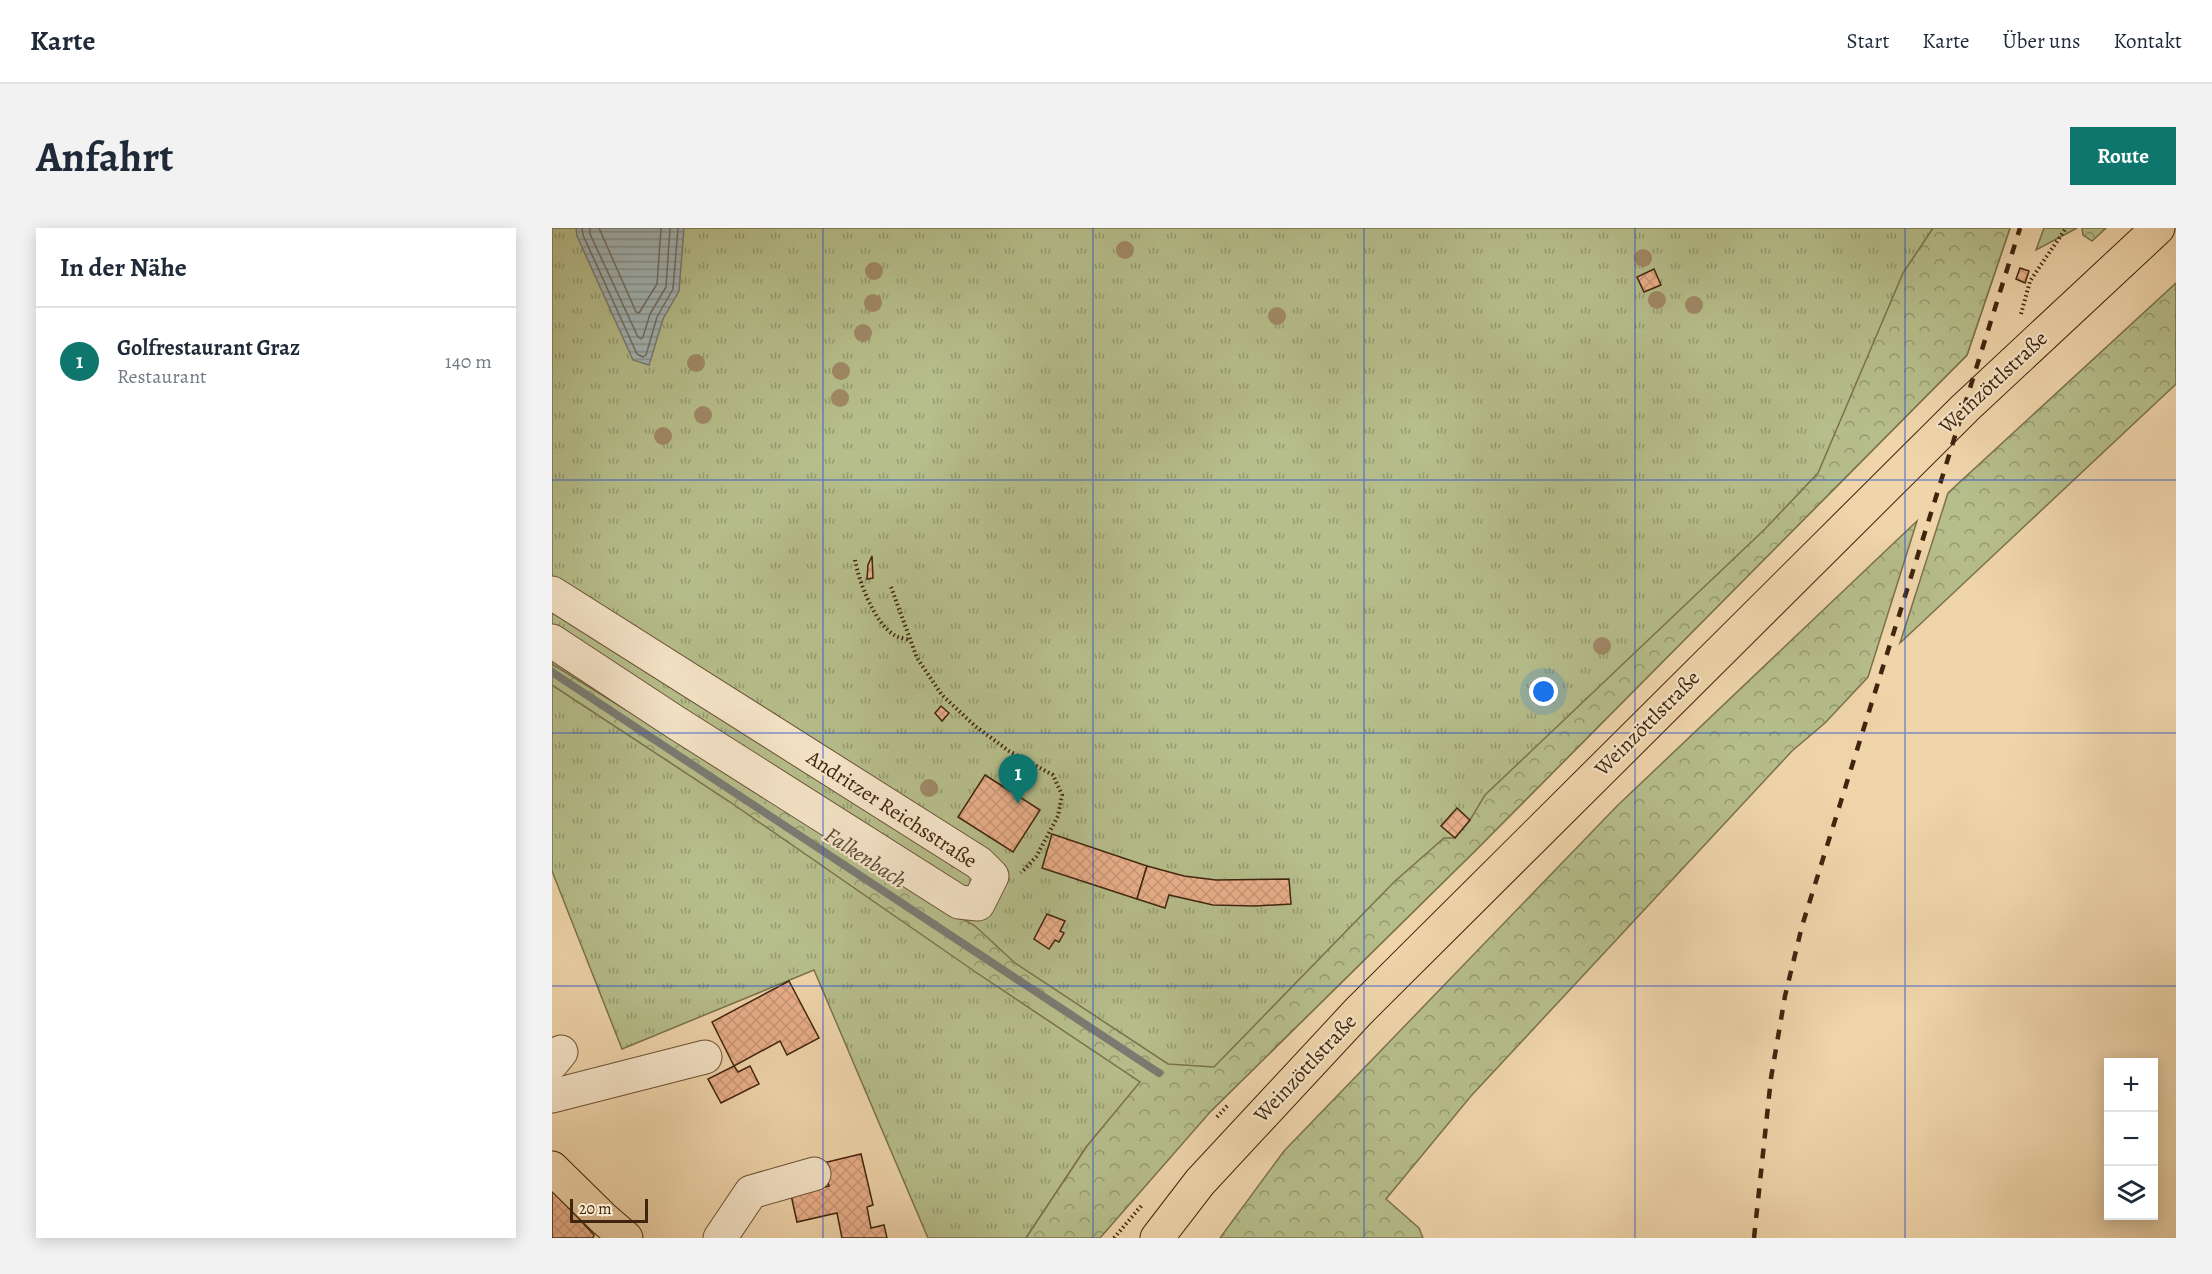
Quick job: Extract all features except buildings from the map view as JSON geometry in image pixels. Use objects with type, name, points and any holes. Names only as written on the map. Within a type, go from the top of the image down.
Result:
[{"type":"main road","name":"Weinzöttlstraße","points":[[1157,1238],[1200,1182],[1358,1012],[1965,408],[2158,228]]},
{"type":"main road","points":[[552,1168],[626,1238]]},
{"type":"lane","name":"Andritzer Reichsstraße","points":[[552,593],[979,863],[992,876],[978,904],[959,902],[552,641]]},
{"type":"lane","points":[[552,1096],[705,1057]]},
{"type":"lane","points":[[720,1238],[751,1192],[814,1174]]},
{"type":"path","points":[[2020,317],[2030,281],[2066,228]]},
{"type":"path","points":[[855,560],[859,581],[877,617],[895,636],[911,640]]},
{"type":"path","points":[[891,587],[917,658],[942,695],[975,726],[1009,751],[1053,775],[1062,795],[1058,816],[1036,857],[1016,878],[992,876]]},
{"type":"green space","points":[[552,228],[2010,228],[1967,355],[1474,852],[1211,1111],[1087,1146],[1026,1238],[928,1238],[814,970],[622,1049],[552,871]]},
{"type":"green space","points":[[1933,228],[2010,228],[1967,355],[1474,852],[1211,1111],[1100,1238],[1026,1238],[1087,1146],[1140,1082],[977,973],[730,802],[552,685],[552,664],[975,926],[1015,963],[1168,1064],[1214,1067],[1394,882],[1444,838],[1455,838],[1470,820],[1485,795],[1765,529],[1818,473],[1903,273]]},
{"type":"green space","points":[[2044,228],[2077,228],[2036,250]]},
{"type":"green space","points":[[2082,228],[2106,228],[2092,241],[2083,235]]},
{"type":"green space","points":[[2176,283],[2176,384],[1900,643],[1948,493]]},
{"type":"green space","points":[[1917,521],[1868,677],[1825,723],[1792,751],[1471,1096],[1386,1199],[1419,1228],[1423,1238],[1220,1238],[1284,1151],[1617,806]]},
{"type":"water","points":[[576,228],[684,228],[679,291],[663,319],[649,365],[633,360],[577,236]]},
{"type":"waterway","name":"Falkenbach","points":[[552,672],[1159,1073]]},
{"type":"railway","points":[[1754,1238],[1771,1078],[1785,996],[1802,926],[2020,228]]},
{"type":"place","name":"Golfrestaurant Graz","points":[[1018,804]]}]
